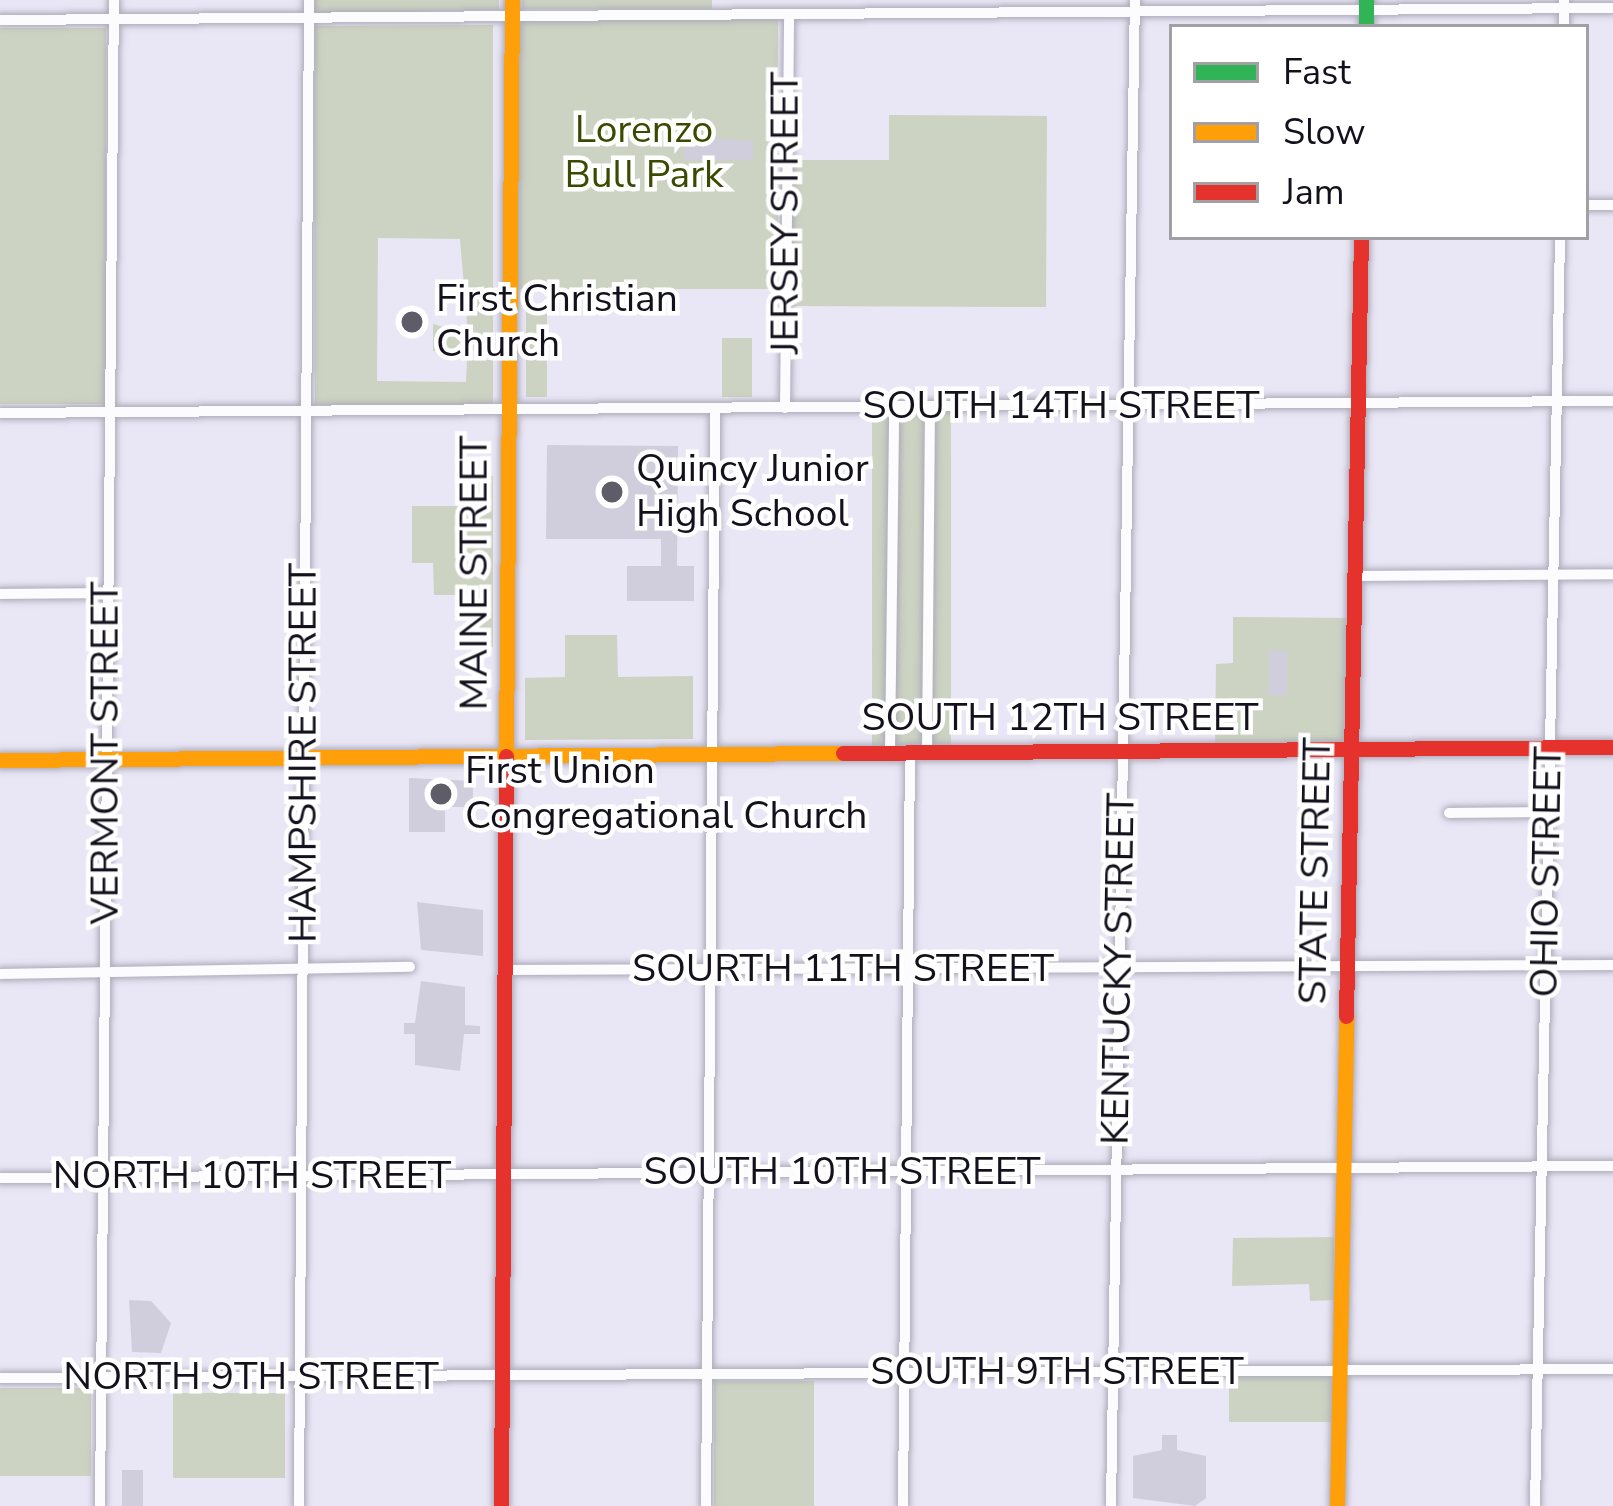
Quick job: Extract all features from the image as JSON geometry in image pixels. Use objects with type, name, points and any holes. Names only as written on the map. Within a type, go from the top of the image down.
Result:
[{"type":"street","name":"VERMONT STREET","points":[[100,1506],[114,0]]},
{"type":"street","name":"HAMPSHIRE STREET","points":[[298,1506],[309,0]]},
{"type":"street","name":"MAINE STREET","points":[[501,1506],[512,0]]},
{"type":"street","points":[[718,0],[718,17]]},
{"type":"street","points":[[917,0],[917,17]]},
{"type":"street","points":[[0,20],[917,17],[1135,7],[1366,13],[1564,4],[1613,8]]},
{"type":"street","name":"KENTUCKY STREET","points":[[1111,1506],[1135,7]]},
{"type":"street","name":"JERSEY STREET","points":[[785,407],[789,18]]},
{"type":"street","name":"STATE STREET","points":[[1337,1506],[1361,240]]},
{"type":"street","name":"OHIO STREET","points":[[1535,1506],[1560,240]]},
{"type":"street","name":"SOUTH 14TH STREET","points":[[0,413],[1613,401]]},
{"type":"street","points":[[890,752],[894,407]]},
{"type":"street","points":[[903,1506],[908,968],[930,407]]},
{"type":"street","points":[[706,1506],[716,409]]},
{"type":"street","points":[[1355,576],[1613,574]]},
{"type":"street","points":[[0,595],[107,593]]},
{"type":"street","name":"SOUTH 12TH STREET","points":[[0,760],[1613,746]]},
{"type":"street","points":[[1449,812],[1549,812]]},
{"type":"street","name":"SOURTH 11TH STREET","points":[[505,970],[1613,964]]},
{"type":"street","points":[[0,974],[410,967]]},
{"type":"street","name":"SOUTH 10TH STREET","points":[[503,1174],[1613,1166]]},
{"type":"street","name":"NORTH 10TH STREET","points":[[0,1178],[503,1174]]},
{"type":"street","name":"SOUTH 9TH STREET","points":[[502,1376],[1613,1369]]},
{"type":"street","name":"NORTH 9TH STREET","points":[[0,1378],[502,1376]]},
{"type":"green space","points":[[314,0],[499,0],[499,10],[314,14]]},
{"type":"green space","points":[[522,0],[712,0],[712,9],[522,9]]},
{"type":"green space","name":"Lorenzo Bull Park","points":[[511,18],[778,18],[778,289],[511,289]]},
{"type":"green space","points":[[493,25],[493,350],[433,351],[433,324],[468,334],[460,239],[378,238],[377,381],[466,382],[467,360],[493,360],[493,405],[315,405],[314,26]]},
{"type":"green space","points":[[0,28],[106,28],[106,404],[0,404]]},
{"type":"green space","points":[[889,115],[1047,116],[1046,307],[790,306],[791,160],[889,160]]},
{"type":"green space","points":[[526,308],[547,308],[547,397],[526,397]]},
{"type":"green space","points":[[722,338],[752,338],[752,397],[722,397]]},
{"type":"green space","points":[[872,407],[951,407],[951,753],[872,753]]},
{"type":"green space","points":[[478,476],[493,476],[493,647],[473,647],[473,595],[434,595],[433,563],[412,563],[412,506],[477,506]]},
{"type":"green space","points":[[1233,617],[1351,618],[1350,746],[1215,745],[1216,664],[1233,663]]},
{"type":"green space","points":[[565,635],[617,635],[618,677],[693,676],[693,739],[525,740],[525,678],[565,677]]},
{"type":"green space","points":[[1334,1237],[1334,1300],[1310,1301],[1309,1284],[1232,1286],[1233,1238]]},
{"type":"green space","points":[[1229,1376],[1332,1376],[1332,1422],[1229,1422]]},
{"type":"green space","points":[[714,1381],[814,1381],[814,1506],[714,1506]]},
{"type":"green space","points":[[0,1388],[91,1388],[91,1476],[0,1476]]},
{"type":"green space","points":[[173,1393],[285,1393],[285,1478],[173,1478]]},
{"type":"building","points":[[695,137],[753,141],[753,160],[684,160],[684,141]]},
{"type":"building","name":"Quincy Junior High School","points":[[547,445],[678,446],[677,566],[694,566],[694,601],[627,601],[627,566],[661,566],[661,539],[546,539]]},
{"type":"building","points":[[1269,651],[1287,651],[1287,695],[1269,695]]},
{"type":"building","name":"First Union Congregational Church","points":[[409,778],[473,781],[473,807],[445,807],[445,832],[409,832]]},
{"type":"building","points":[[417,902],[483,910],[483,956],[421,950]]},
{"type":"building","points":[[421,981],[465,987],[465,1025],[480,1026],[480,1034],[464,1034],[460,1071],[415,1065],[415,1034],[404,1034],[404,1023],[415,1023]]},
{"type":"building","points":[[129,1300],[151,1301],[171,1323],[161,1353],[132,1352]]},
{"type":"building","points":[[1162,1435],[1177,1435],[1177,1450],[1206,1456],[1206,1498],[1195,1506],[1133,1498],[1133,1456],[1162,1450]]},
{"type":"building","points":[[122,1470],[143,1470],[143,1506],[122,1506]]},
{"type":"traffic: fast","points":[[1366,0],[1366,24]]},
{"type":"traffic: slow","points":[[506,756],[512,0]]},
{"type":"traffic: slow","points":[[0,760],[843,753]]},
{"type":"traffic: slow","points":[[1337,1506],[1346,1016]]},
{"type":"traffic: jam","points":[[1346,1016],[1361,240]]},
{"type":"traffic: jam","points":[[843,753],[1613,747]]},
{"type":"traffic: jam","points":[[501,1506],[506,756]]},
{"type":"place","name":"First Christian Church","points":[[412,322]]},
{"type":"place","name":"Quincy Junior High School","points":[[612,492]]},
{"type":"place","name":"First Union Congregational Church","points":[[441,794]]}]
